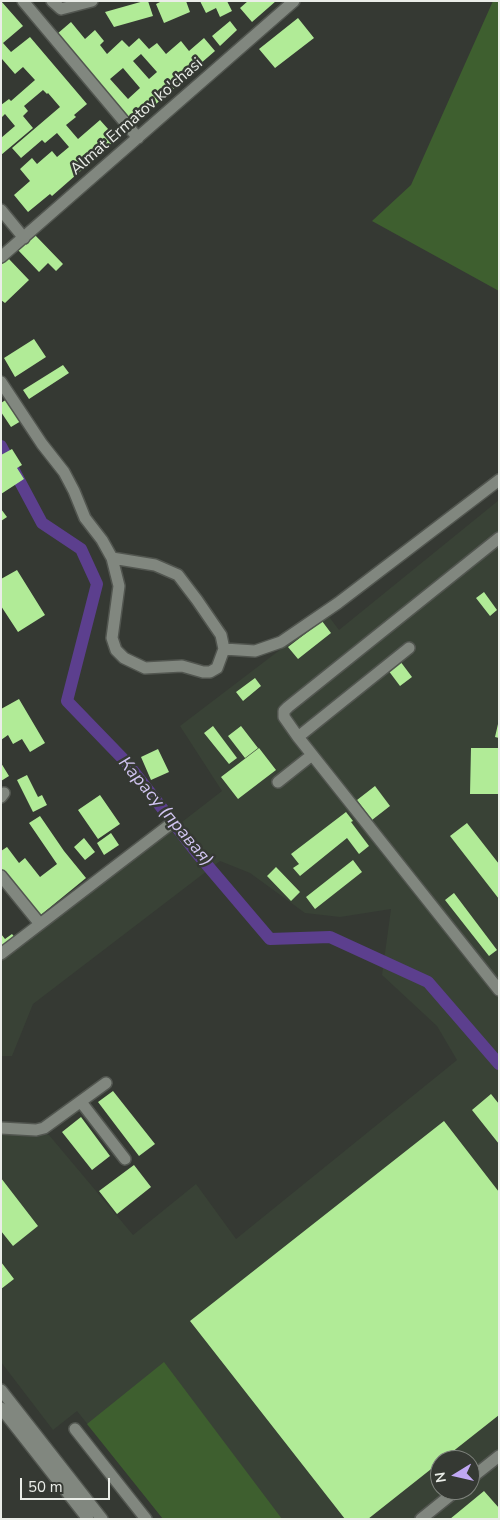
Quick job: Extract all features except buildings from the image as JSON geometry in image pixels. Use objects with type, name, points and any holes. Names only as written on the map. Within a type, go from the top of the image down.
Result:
[{"type":"street","points":[[23,1],[138,138]]},
{"type":"street","points":[[52,1],[61,9],[92,1]]},
{"type":"street","name":"Almat Ermatov ko'chasi","points":[[1,257],[294,1]]},
{"type":"street","points":[[1,210],[24,238]]},
{"type":"street","points":[[1,382],[42,444],[64,472],[85,518],[102,540],[112,558],[119,586],[112,638],[116,650],[124,658],[145,668],[182,666],[203,672],[210,672],[217,668],[224,649],[221,635],[178,575],[155,565],[112,558]]},
{"type":"street","points":[[224,649],[255,651],[281,642],[338,603],[499,480]]},
{"type":"street","points":[[499,538],[284,711],[284,717],[298,737],[499,990]]},
{"type":"street","points":[[298,737],[409,648]]},
{"type":"street","points":[[278,782],[312,755]]},
{"type":"street","points":[[1,954],[168,826]]},
{"type":"street","points":[[1,876],[40,924]]},
{"type":"street","points":[[1,1128],[36,1130],[44,1128],[106,1083]]},
{"type":"street","points":[[81,1102],[125,1159]]},
{"type":"street","points":[[1,1390],[102,1519]]},
{"type":"street","points":[[1,1408],[88,1519]]},
{"type":"street","points":[[75,1429],[146,1519]]},
{"type":"street","points":[[480,1472],[499,1456]]},
{"type":"street","points":[[421,1519],[445,1500]]},
{"type":"shaded area","points":[[499,500],[499,1519],[163,1519],[77,1411],[53,1430],[1,1362],[1,1129],[49,1135],[133,1235],[196,1184],[236,1239],[457,1060],[437,1026],[382,975],[391,909],[340,917],[305,913],[250,873],[220,861],[33,1004],[12,1056],[1,1056],[1,962],[222,791],[180,726],[327,614],[339,630]]},
{"type":"green space","points":[[493,1],[499,1],[499,291],[372,221],[411,185]]},
{"type":"green space","points":[[164,1362],[282,1519],[163,1519],[87,1424]]},
{"type":"waterway","name":"Карасу (правая)","points":[[1,446],[42,523],[81,549],[97,584],[67,701],[127,763],[196,852],[270,939],[330,937],[428,982],[499,1064]]}]
